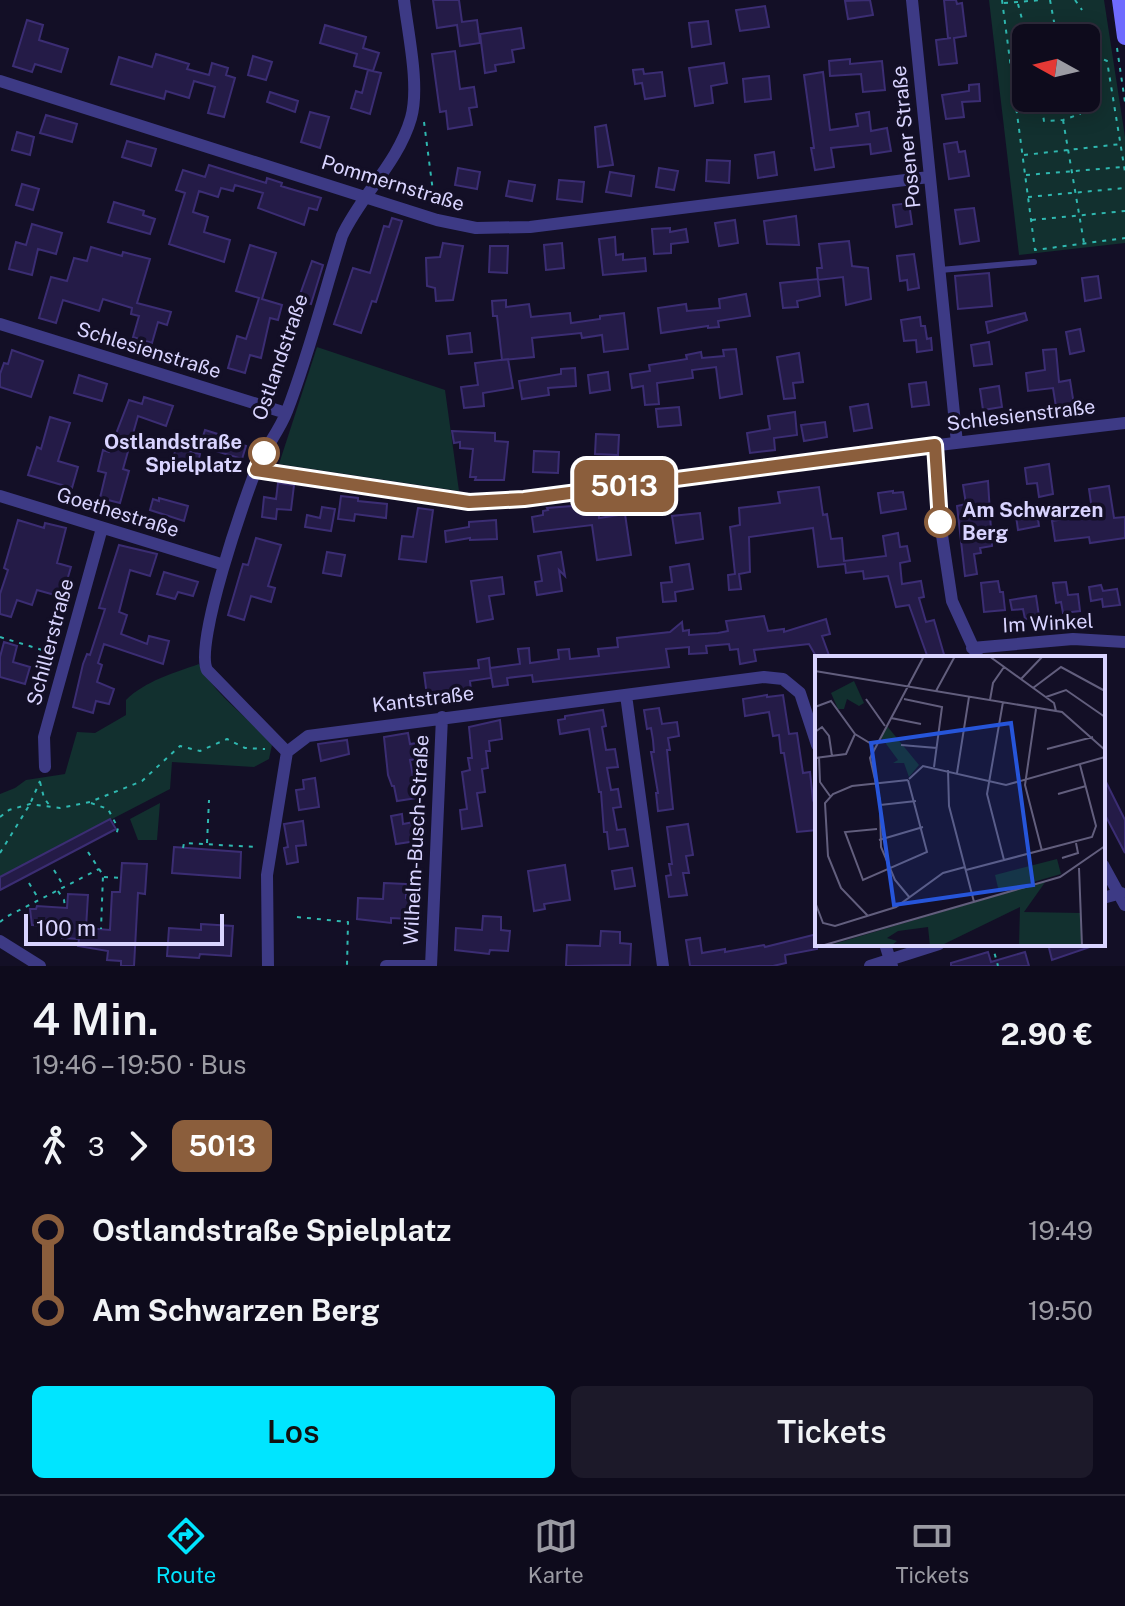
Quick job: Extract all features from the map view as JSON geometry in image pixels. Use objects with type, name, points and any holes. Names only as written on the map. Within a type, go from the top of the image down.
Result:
[{"type":"main road","points":[[1120,0],[1121,42]]},
{"type":"street","name":"Ostlandstraße","points":[[285,750],[209,672],[203,663],[206,639],[224,565],[256,470],[286,413],[342,236],[400,145],[412,116],[414,93],[404,0]]},
{"type":"street","name":"Posener Straße","points":[[912,0],[957,443]]},
{"type":"street","name":"Pommernstraße","points":[[0,81],[437,220],[476,228],[508,229],[929,177]]},
{"type":"street","name":"Schlesienstraße","points":[[0,324],[286,413]]},
{"type":"street","name":"Schlesienstraße","points":[[256,470],[469,502],[524,499],[1125,423]]},
{"type":"street","points":[[935,445],[940,522],[952,601],[975,653]]},
{"type":"street","name":"Goethestraße","points":[[0,496],[224,565]]},
{"type":"street","name":"Schillerstraße","points":[[45,767],[44,737],[102,528]]},
{"type":"street","name":"Im Winkel","points":[[975,653],[1073,639],[1125,642]]},
{"type":"street","name":"Kantstraße","points":[[285,750],[308,736],[764,677],[783,679],[800,693],[815,739]]},
{"type":"street","points":[[626,695],[663,966]]},
{"type":"street","name":"Wilhelm-Busch-Straße","points":[[428,966],[442,717]]},
{"type":"street","points":[[268,966],[267,882],[285,750]]},
{"type":"street","points":[[1105,868],[1123,899]]},
{"type":"street","points":[[0,941],[40,966]]},
{"type":"street","points":[[870,966],[891,963],[934,946]]},
{"type":"street","points":[[10,966],[19,955]]},
{"type":"street","points":[[386,966],[428,966]]},
{"type":"lane","points":[[940,270],[1034,262]]},
{"type":"path","points":[[1042,0],[1002,2],[1035,250],[1125,238]]},
{"type":"path","points":[[1050,0],[1054,24]]},
{"type":"path","points":[[1075,0],[1082,10]]},
{"type":"path","points":[[1018,3],[1023,24]]},
{"type":"path","points":[[1121,42],[1125,102]]},
{"type":"path","points":[[1100,58],[1107,61],[1125,172]]},
{"type":"path","points":[[1042,112],[1044,121],[1063,120],[1080,112]]},
{"type":"path","points":[[412,116],[424,118],[437,220]]},
{"type":"path","points":[[1063,120],[1084,243]]},
{"type":"path","points":[[1022,155],[1121,144]]},
{"type":"path","points":[[1025,175],[1124,167]]},
{"type":"path","points":[[1028,197],[1125,188]]},
{"type":"path","points":[[1031,220],[1125,211]]},
{"type":"path","points":[[0,637],[67,656]]},
{"type":"path","points":[[0,817],[9,810],[30,804],[68,808],[90,802],[142,781],[180,746],[200,751],[227,739],[254,750],[285,750]]},
{"type":"path","points":[[0,853],[30,804],[40,780],[44,798],[50,806]]},
{"type":"path","points":[[207,844],[209,800]]},
{"type":"path","points":[[90,802],[108,809],[118,828],[116,836]]},
{"type":"path","points":[[183,848],[184,843],[271,848]]},
{"type":"path","points":[[222,851],[223,845]]},
{"type":"path","points":[[88,852],[103,877],[101,929]]},
{"type":"path","points":[[0,922],[99,869]]},
{"type":"path","points":[[54,870],[64,886]]},
{"type":"path","points":[[103,877],[121,878]]},
{"type":"path","points":[[29,883],[39,899]]},
{"type":"path","points":[[57,889],[65,907]]},
{"type":"path","points":[[102,910],[111,911]]},
{"type":"path","points":[[297,917],[348,922],[347,966]]},
{"type":"path","points":[[993,946],[998,966]]},
{"type":"green space","points":[[989,0],[1104,0],[1125,137],[1125,243],[1019,255]]},
{"type":"green space","points":[[317,347],[445,390],[459,491],[279,464]]},
{"type":"green space","points":[[199,664],[223,696],[272,745],[269,759],[254,767],[172,762],[170,789],[0,877],[0,794],[26,780],[65,774],[77,732],[95,733],[126,715],[126,700],[142,688]]},
{"type":"green space","points":[[160,803],[157,840],[138,840],[130,819]]},
{"type":"building","points":[[433,0],[459,0],[462,22],[477,20],[480,43],[460,46],[457,25],[437,28]]},
{"type":"building","points":[[870,0],[873,15],[848,19],[845,1]]},
{"type":"building","points":[[944,0],[962,3],[966,36],[954,38],[957,63],[939,65],[936,40],[951,38],[948,38]]},
{"type":"building","points":[[765,6],[769,27],[740,31],[736,10]]},
{"type":"building","points":[[27,20],[43,25],[39,40],[68,49],[61,72],[35,64],[32,72],[13,66]]},
{"type":"building","points":[[708,21],[711,44],[692,47],[689,23]]},
{"type":"building","points":[[325,25],[366,37],[363,48],[379,53],[373,71],[354,66],[357,54],[320,43]]},
{"type":"building","points":[[521,28],[524,48],[512,50],[514,62],[495,65],[496,71],[485,73],[480,34]]},
{"type":"building","points":[[455,51],[460,89],[474,87],[477,107],[469,108],[472,125],[448,129],[446,111],[440,112],[432,54]]},
{"type":"building","points":[[156,54],[189,64],[187,69],[209,75],[212,63],[228,68],[226,75],[235,78],[224,117],[208,113],[215,87],[194,81],[189,98],[166,91],[164,99],[111,84],[119,57],[152,67]]},
{"type":"building","points":[[253,56],[272,62],[266,80],[248,75]]},
{"type":"building","points":[[850,59],[850,64],[882,61],[885,90],[863,92],[861,74],[830,76],[829,61]]},
{"type":"building","points":[[724,63],[727,83],[711,86],[713,103],[695,106],[689,68]]},
{"type":"building","points":[[643,69],[644,74],[662,72],[665,96],[645,99],[642,83],[635,84],[633,70]]},
{"type":"building","points":[[368,70],[381,73],[370,114],[351,108],[356,91],[362,93]]},
{"type":"building","points":[[823,72],[830,130],[858,126],[856,114],[869,112],[871,131],[887,128],[891,151],[871,154],[870,144],[831,148],[834,167],[815,170],[804,75]]},
{"type":"building","points":[[769,76],[771,99],[745,102],[743,79]]},
{"type":"building","points":[[979,84],[980,101],[962,102],[964,117],[946,119],[942,95],[969,91],[969,85]]},
{"type":"building","points":[[270,92],[298,101],[295,112],[267,102]]},
{"type":"building","points":[[310,112],[329,117],[320,148],[301,142]]},
{"type":"building","points":[[46,115],[77,124],[72,142],[40,133]]},
{"type":"building","points":[[606,125],[613,165],[598,167],[595,127]]},
{"type":"building","points":[[17,132],[34,137],[30,155],[12,150]]},
{"type":"building","points":[[127,141],[156,149],[151,166],[122,157]]},
{"type":"building","points":[[957,142],[959,152],[965,151],[969,176],[949,179],[944,144]]},
{"type":"building","points":[[774,152],[777,175],[758,178],[755,155]]},
{"type":"building","points":[[707,160],[730,161],[729,183],[706,181]]},
{"type":"building","points":[[209,165],[266,183],[267,178],[282,183],[281,186],[321,198],[317,210],[309,208],[304,225],[258,208],[263,193],[235,185],[233,191],[221,188],[218,197],[199,191],[193,212],[208,217],[204,232],[230,240],[224,262],[169,244],[185,193],[176,190],[183,170],[205,177]]},
{"type":"building","points":[[458,168],[480,172],[477,189],[455,185]]},
{"type":"building","points":[[659,168],[678,171],[674,190],[656,187]]},
{"type":"building","points":[[610,172],[634,176],[631,196],[606,192]]},
{"type":"building","points":[[559,180],[584,182],[582,202],[557,199]]},
{"type":"building","points":[[509,181],[535,185],[532,201],[506,196]]},
{"type":"building","points":[[22,184],[39,189],[33,210],[16,205]]},
{"type":"building","points":[[114,202],[144,211],[143,215],[155,219],[150,234],[108,222]]},
{"type":"building","points":[[909,203],[912,224],[896,227],[893,205]]},
{"type":"building","points":[[974,208],[979,241],[960,244],[955,210]]},
{"type":"building","points":[[796,216],[799,245],[767,244],[764,221]]},
{"type":"building","points":[[392,218],[402,221],[376,302],[372,301],[361,333],[334,324],[353,268],[370,273],[384,226],[389,227]]},
{"type":"building","points":[[735,220],[738,243],[719,246],[715,223]]},
{"type":"building","points":[[32,224],[62,233],[56,254],[38,249],[32,275],[9,269],[16,242],[26,245]]},
{"type":"building","points":[[670,228],[670,232],[686,229],[688,242],[671,244],[671,253],[654,254],[652,229]]},
{"type":"building","points":[[615,237],[616,255],[623,254],[623,260],[645,258],[646,271],[603,275],[599,239]]},
{"type":"building","points":[[849,241],[852,266],[868,268],[871,299],[846,305],[843,277],[818,280],[817,268],[822,268],[819,244]]},
{"type":"building","points":[[443,243],[463,246],[453,300],[436,301],[435,288],[427,286],[426,258],[440,257]]},
{"type":"building","points":[[562,243],[564,268],[546,270],[544,245]]},
{"type":"building","points":[[250,245],[276,253],[262,299],[282,305],[278,320],[270,318],[261,358],[250,355],[245,373],[228,368],[237,336],[246,339],[259,298],[236,291]]},
{"type":"building","points":[[490,246],[508,246],[507,273],[489,272]]},
{"type":"building","points":[[91,247],[122,256],[123,252],[150,259],[137,303],[171,312],[167,325],[158,322],[152,343],[133,337],[139,316],[131,314],[132,308],[103,299],[99,311],[63,300],[56,323],[39,318],[51,277],[67,281],[74,258],[87,261]]},
{"type":"building","points":[[914,254],[919,288],[908,290],[907,280],[900,281],[897,256]]},
{"type":"building","points":[[312,261],[323,265],[311,304],[298,300]]},
{"type":"building","points":[[989,273],[992,306],[958,309],[955,276]]},
{"type":"building","points":[[1098,276],[1101,298],[1085,301],[1082,278]]},
{"type":"building","points":[[818,279],[820,296],[797,301],[798,307],[783,308],[780,283]]},
{"type":"building","points":[[746,294],[750,316],[718,321],[719,327],[661,333],[658,308],[686,304],[687,311],[720,308],[719,299]]},
{"type":"building","points":[[506,300],[506,307],[529,304],[531,317],[570,313],[571,323],[624,313],[628,349],[604,352],[602,335],[582,338],[581,333],[532,338],[534,357],[502,360],[497,316],[493,316],[492,301]]},
{"type":"building","points":[[1025,313],[1027,320],[988,333],[986,322]]},
{"type":"building","points":[[920,317],[927,339],[931,338],[932,350],[917,352],[916,340],[904,341],[901,320]]},
{"type":"building","points":[[1080,329],[1084,351],[1070,354],[1066,332]]},
{"type":"building","points":[[470,333],[472,352],[449,354],[447,336]]},
{"type":"building","points":[[989,342],[992,364],[974,366],[971,345]]},
{"type":"building","points":[[736,349],[742,394],[720,398],[716,367],[692,370],[693,378],[657,383],[659,404],[645,405],[643,386],[632,388],[630,374],[650,371],[649,365],[687,359],[686,355],[701,352],[702,358],[724,356],[723,350]]},
{"type":"building","points":[[1056,349],[1059,382],[1070,380],[1074,405],[1056,407],[1053,388],[1028,391],[1026,373],[1045,370],[1043,350]]},
{"type":"building","points":[[12,350],[43,361],[31,397],[0,387],[0,374],[4,363],[8,364]]},
{"type":"building","points":[[799,353],[803,382],[793,383],[795,398],[784,399],[777,357]]},
{"type":"building","points":[[508,359],[513,388],[483,393],[484,406],[464,408],[461,387],[478,385],[475,363]]},
{"type":"building","points":[[575,368],[576,386],[548,388],[549,395],[522,399],[519,381],[561,374],[561,369]]},
{"type":"building","points":[[608,372],[610,390],[590,393],[588,375]]},
{"type":"building","points":[[79,375],[107,384],[102,401],[74,393]]},
{"type":"building","points":[[926,382],[929,405],[912,407],[909,384]]},
{"type":"building","points":[[999,386],[1002,407],[983,410],[980,389]]},
{"type":"building","points":[[144,397],[173,406],[166,426],[138,416],[123,469],[129,471],[120,503],[100,498],[106,473],[98,471],[103,450],[109,452],[129,400],[142,404]]},
{"type":"building","points":[[868,404],[872,428],[854,431],[850,407]]},
{"type":"building","points":[[679,407],[681,425],[658,427],[656,409]]},
{"type":"building","points":[[795,412],[797,435],[774,438],[775,450],[750,453],[747,433],[770,429],[768,416]]},
{"type":"building","points":[[50,417],[70,423],[58,461],[78,467],[72,488],[28,475],[37,447],[41,449]]},
{"type":"building","points":[[825,422],[827,437],[804,441],[801,425]]},
{"type":"building","points":[[205,430],[246,446],[242,459],[200,446]]},
{"type":"building","points":[[452,431],[495,433],[495,441],[508,442],[504,480],[475,480],[476,477],[470,477],[473,449],[460,448],[460,442],[454,443]]},
{"type":"building","points":[[596,434],[619,435],[618,455],[595,454]]},
{"type":"building","points":[[176,448],[200,454],[197,468],[172,462]]},
{"type":"building","points":[[534,451],[559,452],[558,473],[533,472]]},
{"type":"building","points":[[1049,464],[1053,494],[1039,497],[1037,483],[1027,484],[1025,468]]},
{"type":"building","points":[[988,481],[992,546],[980,548],[981,553],[974,554],[977,574],[965,576],[957,506],[966,504],[963,485]]},
{"type":"building","points":[[278,483],[294,485],[291,510],[277,509],[276,519],[262,517],[264,497],[276,499]]},
{"type":"building","points":[[1109,486],[1114,518],[1125,517],[1125,538],[1090,543],[1089,537],[1055,541],[1052,521],[1077,517],[1076,513],[1092,510],[1089,489]]},
{"type":"building","points":[[819,487],[831,539],[842,538],[844,561],[886,556],[883,536],[898,533],[900,547],[907,546],[910,561],[900,563],[902,584],[921,581],[924,597],[919,598],[926,622],[934,620],[944,656],[927,656],[909,605],[896,607],[888,576],[864,579],[863,571],[846,573],[845,564],[818,567],[813,528],[749,537],[750,572],[739,574],[741,589],[729,590],[728,575],[735,574],[730,527],[740,525],[739,508],[780,503],[778,492]]},
{"type":"building","points":[[903,492],[906,509],[881,513],[878,493]]},
{"type":"building","points":[[341,496],[387,504],[386,518],[355,514],[354,521],[338,519]]},
{"type":"building","points":[[159,498],[188,506],[184,521],[150,510],[153,499],[159,501]]},
{"type":"building","points":[[598,504],[599,518],[625,514],[631,555],[597,560],[592,525],[534,532],[532,517],[543,515],[547,508]]},
{"type":"building","points":[[1036,505],[1039,526],[1018,530],[1016,516],[1022,515],[1021,508]]},
{"type":"building","points":[[322,507],[335,509],[331,531],[305,527],[307,515],[320,518]]},
{"type":"building","points":[[418,508],[433,510],[426,562],[399,559],[402,536],[413,537]]},
{"type":"building","points":[[700,513],[703,539],[676,543],[672,516]]},
{"type":"building","points":[[18,520],[44,528],[45,523],[66,528],[57,563],[71,567],[62,597],[37,590],[32,605],[17,600],[11,617],[0,614],[0,594]]},
{"type":"building","points":[[496,520],[497,539],[470,538],[446,542],[445,531],[469,527],[469,522]]},
{"type":"building","points":[[256,538],[281,545],[268,586],[275,588],[271,602],[251,596],[244,620],[228,615],[243,564],[248,565]]},
{"type":"building","points":[[119,545],[157,554],[150,576],[130,570],[119,612],[127,615],[121,634],[147,644],[149,636],[169,641],[163,664],[104,644],[98,663],[102,665],[97,682],[114,689],[109,704],[96,701],[93,713],[73,707],[83,664],[87,654],[90,655],[105,609],[99,608]]},
{"type":"building","points":[[327,552],[345,555],[341,576],[323,573]]},
{"type":"building","points":[[561,552],[565,576],[559,570],[562,591],[537,595],[535,582],[542,581],[538,556]]},
{"type":"building","points":[[689,564],[693,589],[675,592],[676,601],[663,602],[661,583],[672,582],[670,567]]},
{"type":"building","points":[[164,572],[198,582],[193,596],[178,592],[175,599],[157,594]]},
{"type":"building","points":[[502,577],[504,594],[489,596],[493,619],[477,622],[471,581]]},
{"type":"building","points":[[998,581],[1005,610],[984,612],[981,583]]},
{"type":"building","points":[[1066,582],[1068,595],[1078,594],[1080,611],[1063,613],[1061,602],[1056,603],[1053,583]]},
{"type":"building","points":[[1101,585],[1103,591],[1117,589],[1120,605],[1103,607],[1102,599],[1091,601],[1089,587]]},
{"type":"building","points":[[1036,596],[1039,616],[1025,619],[1023,609],[1012,610],[1010,600]]},
{"type":"building","points":[[764,616],[768,631],[784,629],[784,632],[826,619],[830,634],[822,636],[829,656],[816,656],[809,644],[754,650],[756,661],[740,664],[738,649],[730,650],[729,644],[706,646],[707,653],[689,654],[689,647],[666,649],[669,667],[533,682],[532,675],[507,678],[508,685],[493,687],[490,669],[491,678],[470,681],[471,690],[427,696],[424,673],[479,668],[478,660],[489,658],[490,668],[520,664],[518,649],[529,648],[530,663],[559,659],[558,650],[569,649],[570,659],[599,656],[598,649],[618,647],[617,638],[670,632],[682,622],[683,631],[689,630],[689,635],[718,633],[728,631],[726,621]]},
{"type":"building","points":[[4,642],[17,646],[13,662],[30,667],[25,684],[0,677]]},
{"type":"building","points":[[783,695],[789,734],[797,733],[803,773],[810,772],[815,830],[797,832],[779,735],[773,736],[769,712],[745,716],[743,699]]},
{"type":"building","points":[[659,708],[662,724],[677,722],[679,736],[668,738],[670,750],[667,750],[673,809],[658,811],[651,752],[654,752],[653,740],[651,728],[647,729],[644,710]]},
{"type":"building","points":[[603,710],[606,750],[615,749],[618,767],[607,768],[611,790],[618,789],[621,807],[613,808],[617,830],[625,829],[628,846],[609,849],[589,729],[560,734],[558,720]]},
{"type":"building","points":[[500,720],[502,739],[489,741],[490,751],[486,751],[488,768],[482,769],[485,792],[477,793],[482,826],[462,829],[460,810],[467,809],[462,772],[470,770],[468,758],[472,758],[469,727]]},
{"type":"building","points":[[408,733],[410,744],[417,743],[420,759],[410,760],[417,798],[397,801],[388,775],[384,737]]},
{"type":"building","points":[[347,740],[349,754],[321,761],[318,744]]},
{"type":"building","points":[[315,778],[319,807],[299,810],[296,790],[304,789],[303,780]]},
{"type":"building","points":[[1105,780],[1125,820],[1125,853],[1105,815]]},
{"type":"building","points":[[402,814],[403,824],[414,822],[417,841],[396,844],[391,816]]},
{"type":"building","points":[[110,819],[116,829],[0,890],[0,877]]},
{"type":"building","points":[[303,821],[306,845],[296,846],[298,862],[287,864],[284,824]]},
{"type":"building","points":[[688,824],[693,855],[686,856],[689,873],[683,873],[687,895],[669,897],[666,876],[671,875],[669,864],[672,864],[667,827]]},
{"type":"building","points":[[174,847],[241,852],[240,878],[172,873]]},
{"type":"building","points":[[122,863],[147,864],[145,894],[138,893],[134,966],[121,966],[121,961],[107,960],[108,951],[78,946],[79,939],[62,938],[62,933],[48,932],[49,926],[32,925],[30,909],[37,906],[67,908],[68,894],[88,895],[86,928],[110,930],[112,892],[120,892]]},
{"type":"building","points":[[565,865],[570,900],[544,904],[545,909],[534,911],[528,871]]},
{"type":"building","points":[[632,868],[635,886],[615,889],[612,871]]},
{"type":"building","points":[[384,883],[406,884],[406,898],[411,899],[410,919],[391,918],[391,923],[357,919],[358,898],[383,899]]},
{"type":"building","points":[[483,916],[501,917],[501,930],[510,931],[508,951],[490,950],[489,954],[455,950],[456,928],[482,930]]},
{"type":"building","points":[[201,924],[233,926],[231,956],[167,956],[169,928],[201,930]]},
{"type":"building","points":[[601,931],[620,932],[620,943],[631,944],[630,965],[566,966],[567,945],[600,946]]},
{"type":"building","points":[[815,934],[817,949],[785,955],[786,963],[773,966],[690,966],[686,940],[700,938],[702,953],[765,947]]},
{"type":"building","points":[[1048,946],[1093,946],[1052,960]]},
{"type":"building","points":[[988,952],[991,962],[1025,952],[1029,966],[951,966],[951,963]]},
{"type":"bus line","name":"5013","points":[[264,453],[256,470],[469,502],[524,499],[935,445],[940,522]]},
{"type":"place","name":"Ostlandstraße Spielplatz","points":[[264,453]]},
{"type":"place","name":"Am Schwarzen Berg","points":[[940,522]]}]
